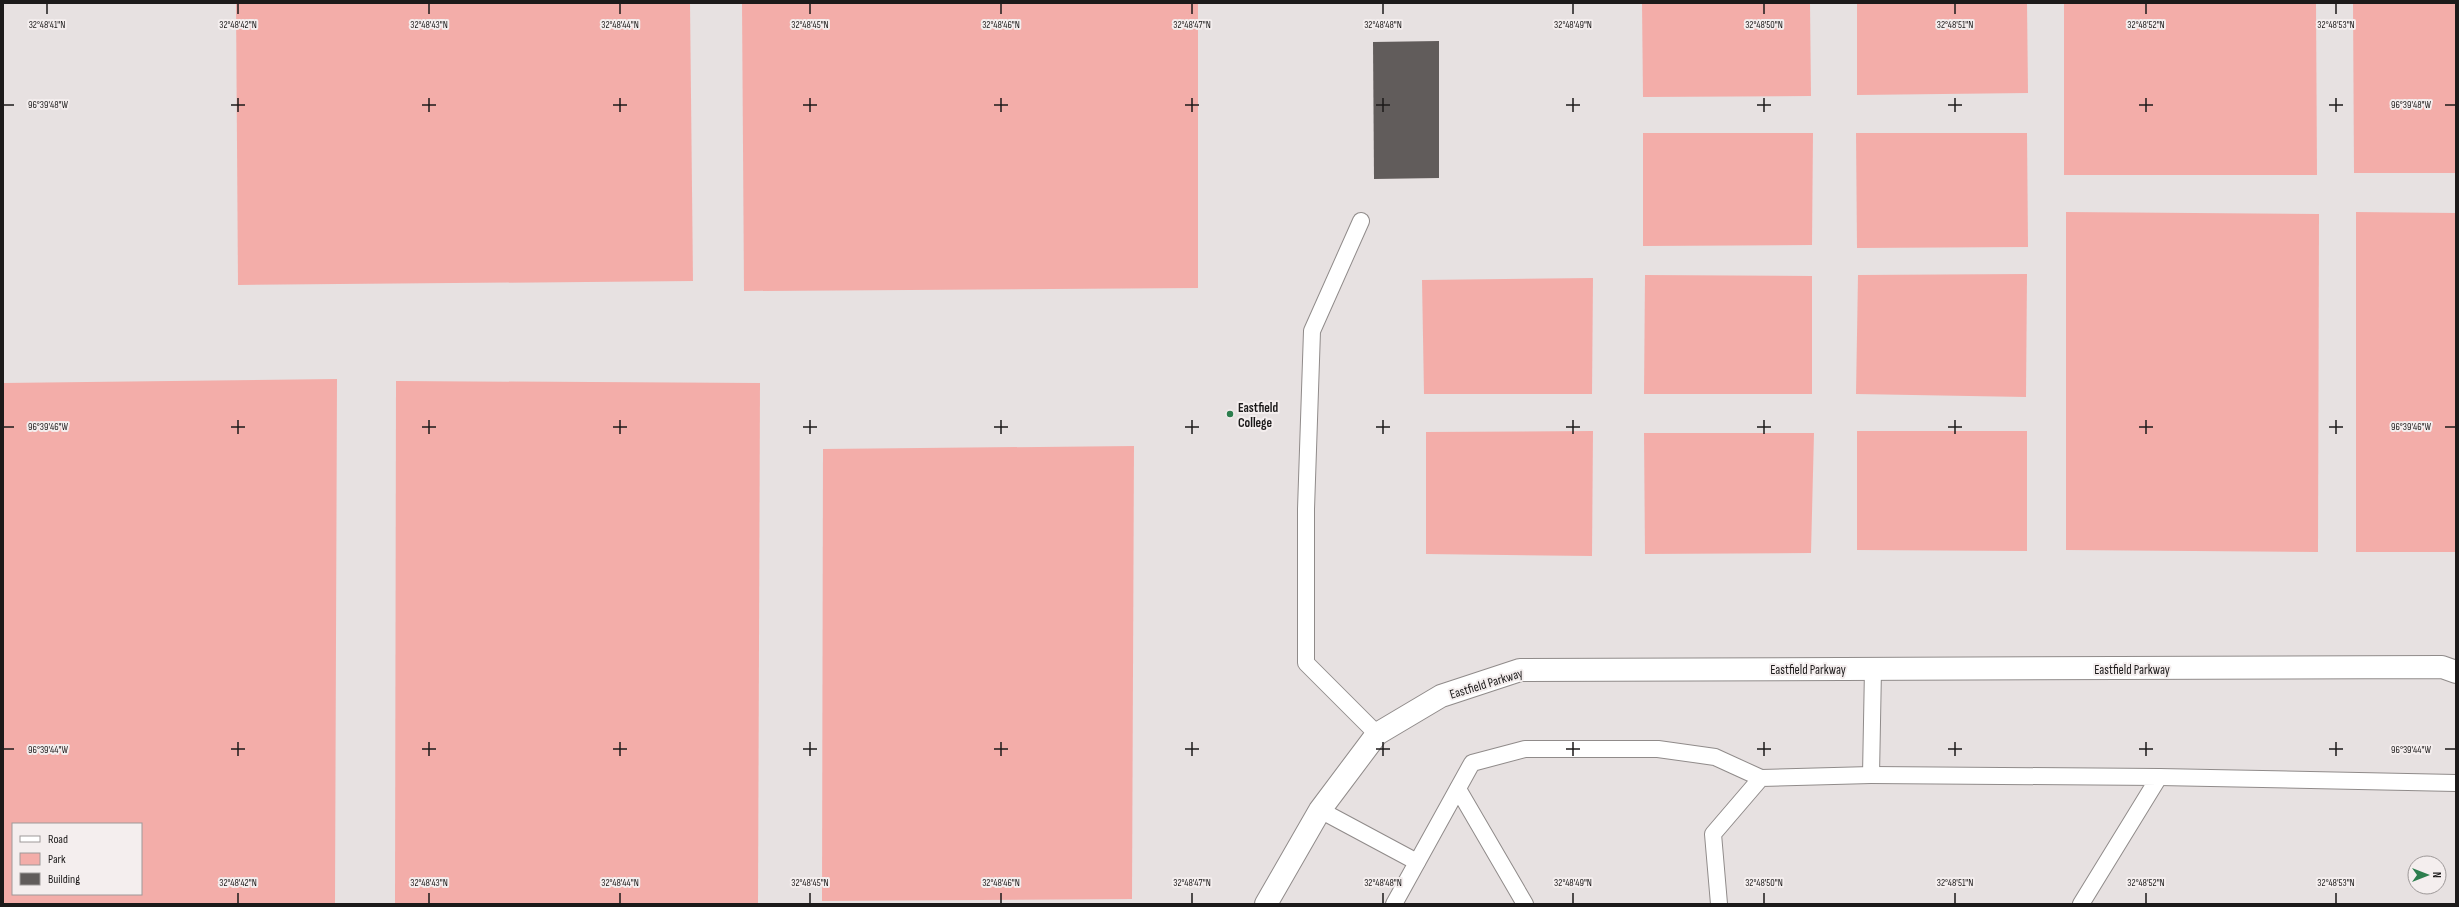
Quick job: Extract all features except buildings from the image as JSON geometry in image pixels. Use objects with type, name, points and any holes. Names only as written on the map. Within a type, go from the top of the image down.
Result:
[{"type":"street","name":"Eastfield Parkway","points":[[1266,904],[1320,810],[1377,734],[1441,696],[1520,670],[2442,668],[2456,672]]},
{"type":"lane","points":[[1361,221],[1312,331],[1306,509],[1306,663],[1377,734]]},
{"type":"lane","points":[[1871,775],[1873,669]]},
{"type":"lane","points":[[1394,904],[1472,763],[1525,749],[1658,749],[1716,757],[1761,778],[1871,775],[2159,777],[2456,783]]},
{"type":"lane","points":[[2081,904],[2159,777]]},
{"type":"lane","points":[[1719,904],[1713,834],[1761,778]]},
{"type":"lane","points":[[1458,789],[1525,904]]},
{"type":"lane","points":[[1320,810],[1417,862]]},
{"type":"green space","points":[[236,3],[690,3],[693,281],[238,285]]},
{"type":"green space","points":[[742,3],[1198,3],[1198,288],[744,291]]},
{"type":"green space","points":[[1642,3],[1810,3],[1811,96],[1643,97]]},
{"type":"green space","points":[[1857,3],[2027,3],[2028,93],[1857,95]]},
{"type":"green space","points":[[2064,3],[2316,3],[2317,175],[2064,175]]},
{"type":"green space","points":[[2353,3],[2456,3],[2456,173],[2354,173]]},
{"type":"green space","points":[[1643,133],[1813,133],[1812,245],[1643,246]]},
{"type":"green space","points":[[1856,133],[2027,133],[2028,247],[1857,248]]},
{"type":"green space","points":[[2066,212],[2319,214],[2318,552],[2066,550]]},
{"type":"green space","points":[[2356,212],[2456,213],[2456,552],[2356,552]]},
{"type":"green space","points":[[2027,274],[2026,397],[1856,394],[1858,275]]},
{"type":"green space","points":[[1645,275],[1812,276],[1812,394],[1644,394]]},
{"type":"green space","points":[[1593,278],[1592,394],[1424,394],[1422,280]]},
{"type":"green space","points":[[337,379],[335,904],[3,904],[3,383]]},
{"type":"green space","points":[[396,381],[760,383],[758,904],[395,904]]},
{"type":"green space","points":[[1593,431],[1592,556],[1426,554],[1426,432]]},
{"type":"green space","points":[[1857,431],[2027,431],[2027,551],[1857,550]]},
{"type":"green space","points":[[1644,433],[1814,433],[1811,553],[1645,554]]},
{"type":"green space","points":[[1134,446],[1132,899],[822,901],[823,449]]},
{"type":"place","name":"Eastfield College","points":[[1230,414]]}]
